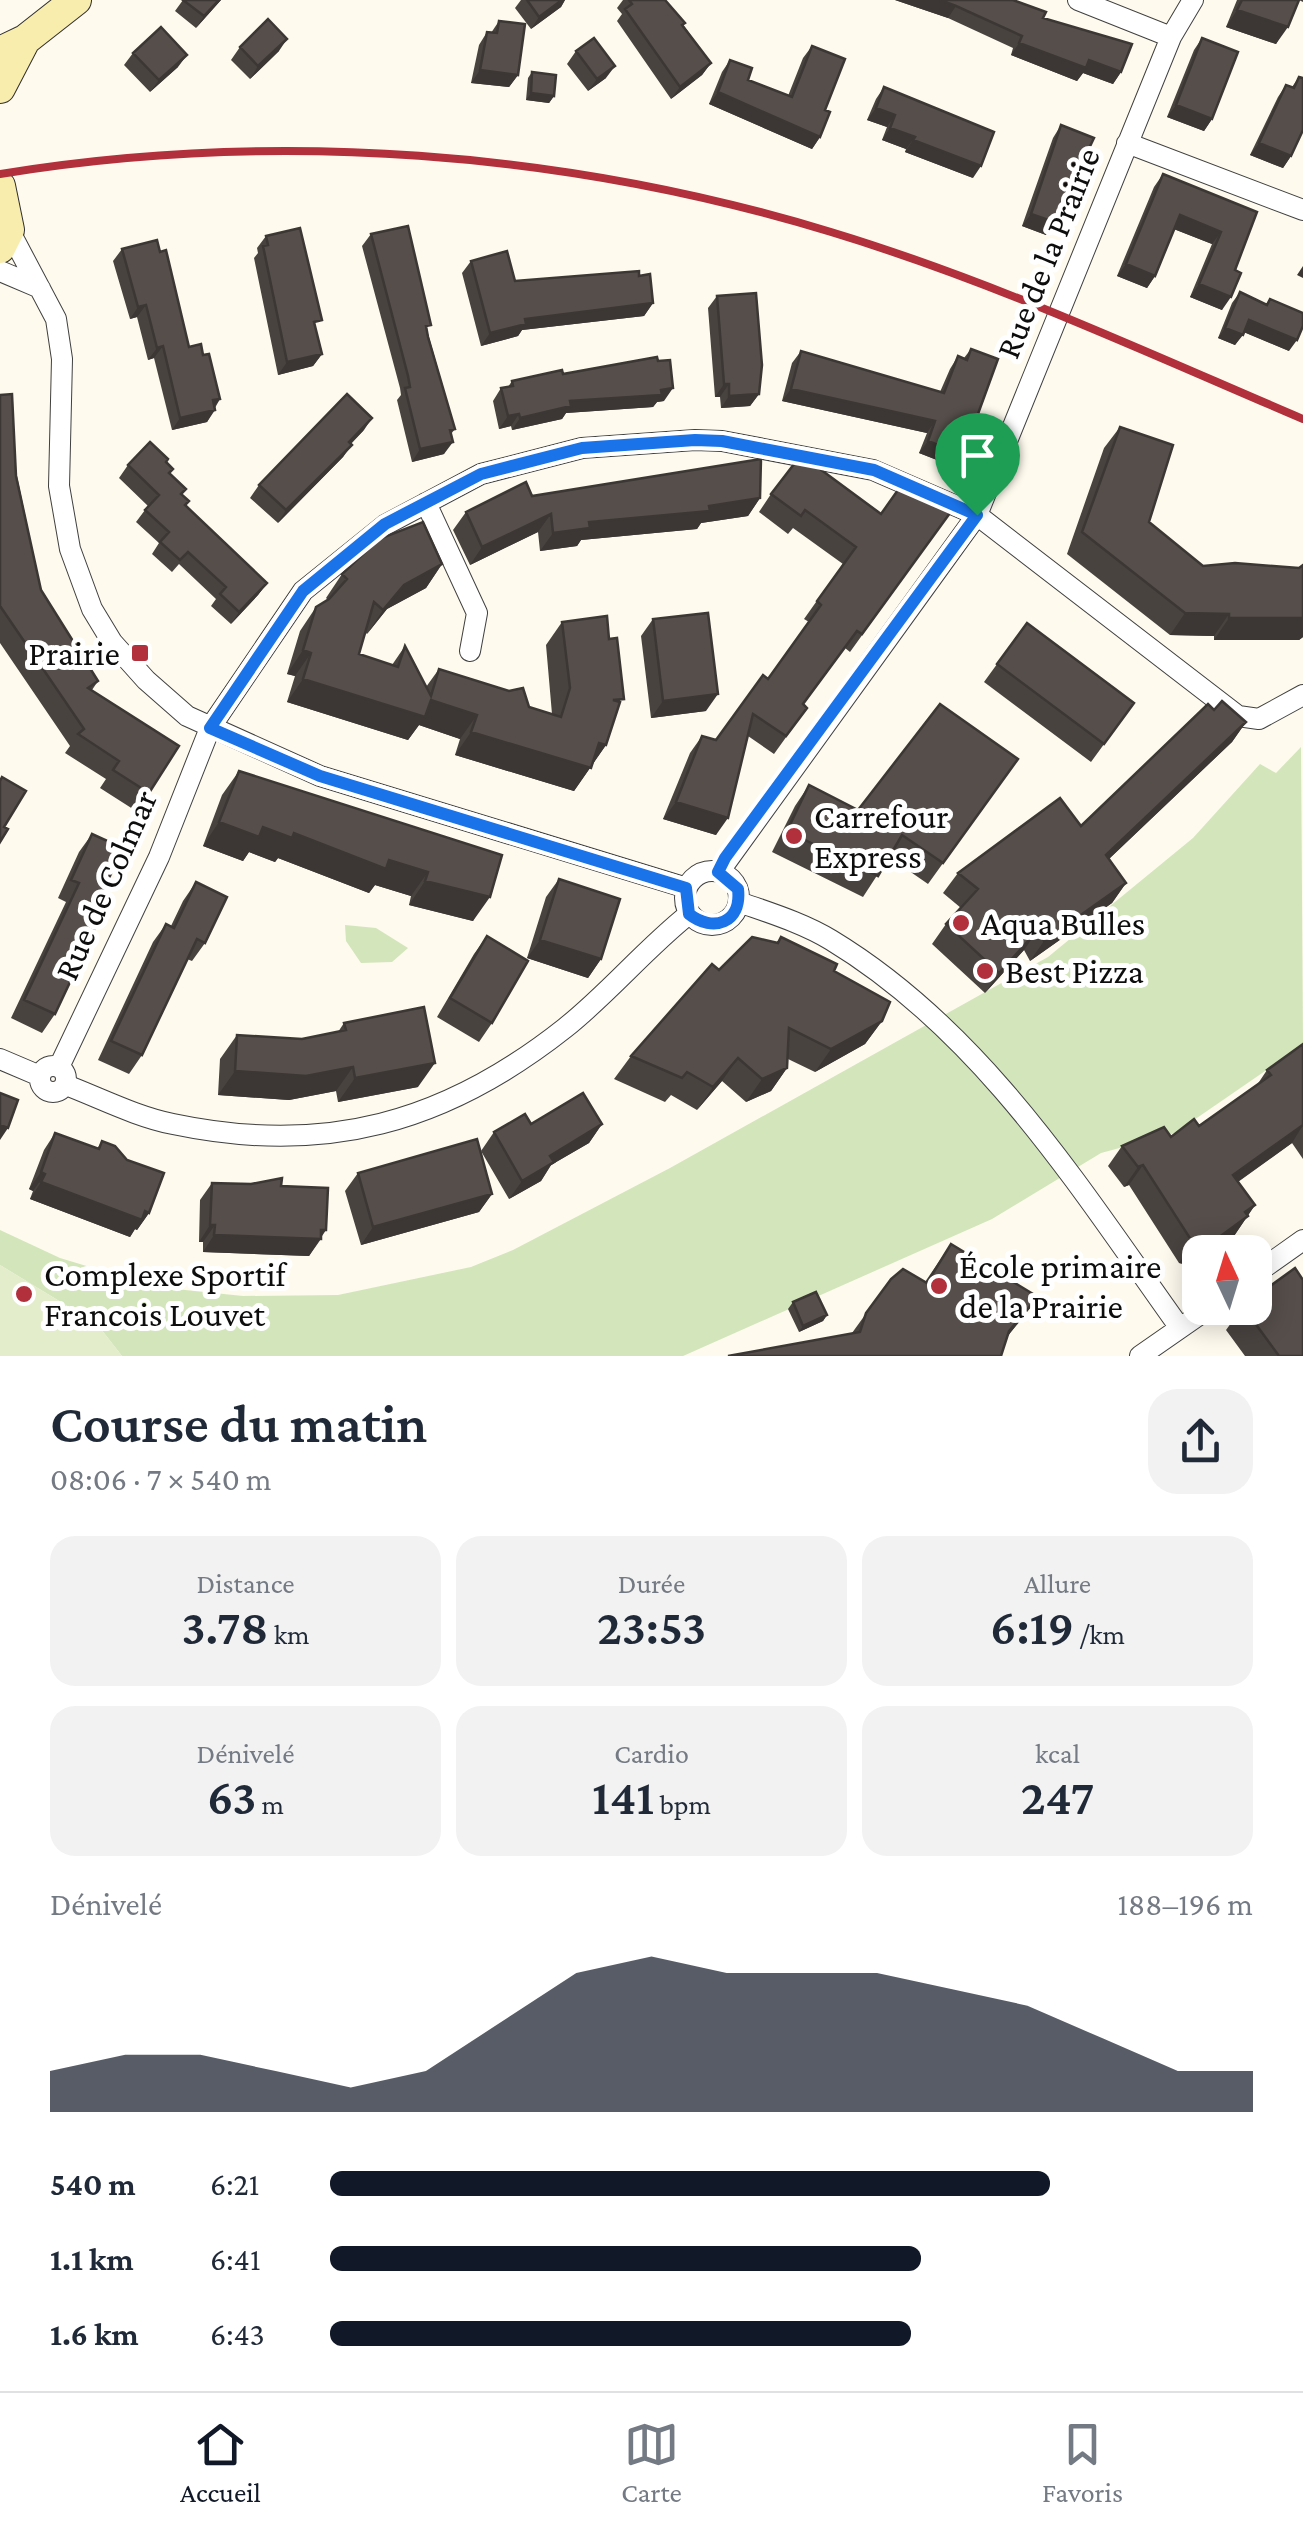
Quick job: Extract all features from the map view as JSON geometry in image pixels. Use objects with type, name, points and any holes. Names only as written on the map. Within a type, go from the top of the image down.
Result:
[{"type":"main road","points":[[0,88],[13,46],[76,0]]},
{"type":"main road","points":[[0,186],[4,239]]},
{"type":"street","points":[[1078,0],[1171,36]]},
{"type":"street","name":"Rue de la Prairie","points":[[718,872],[977,515],[1171,36],[1193,0]]},
{"type":"street","points":[[1128,143],[1303,210]]},
{"type":"street","points":[[4,239],[40,288],[56,319],[62,359],[59,486],[70,550],[92,608],[112,642],[146,680],[187,716],[320,776],[686,888]]},
{"type":"street","points":[[0,270],[40,288]]},
{"type":"street","name":"Rue de Colmar","points":[[55,1076],[159,857],[210,728],[303,591],[385,524],[481,474],[582,448],[695,440],[722,441],[874,470],[977,515],[1238,716],[1259,719],[1303,695]]},
{"type":"street","points":[[426,503],[477,613],[470,652]]},
{"type":"street","points":[[740,902],[732,918],[718,926],[702,924],[689,914],[686,888],[694,877],[718,872],[730,878],[740,902],[830,939],[942,1026],[1017,1102],[1180,1328]]},
{"type":"street","points":[[0,1059],[55,1076],[171,1124],[306,1138],[403,1121],[512,1068],[570,1024],[689,914]]},
{"type":"street","points":[[1272,1262],[1303,1240]]},
{"type":"street","points":[[1140,1356],[1184,1325]]},
{"type":"green space","points":[[1301,747],[1303,1045],[1175,1133],[1101,1153],[992,1219],[683,1356],[122,1356],[97,1324],[0,1265],[0,1230],[60,1258],[156,1287],[243,1296],[338,1295],[471,1267],[513,1250],[670,1168],[1048,957],[1193,838],[1260,764],[1276,773]]},
{"type":"green space","points":[[345,925],[376,928],[408,948],[392,962],[361,963],[346,941]]},
{"type":"green space","name":"Complexe Sportif Francois Louvet","points":[[0,1265],[97,1324],[122,1356],[0,1356]]},
{"type":"building","points":[[183,0],[219,0],[204,16]]},
{"type":"building","points":[[527,0],[562,0],[539,17]]},
{"type":"building","points":[[629,0],[665,0],[711,63],[680,87],[625,9],[632,4]]},
{"type":"building","points":[[940,0],[1013,0],[1046,12],[1043,18],[1132,44],[1121,72],[1089,60],[1086,68],[1019,43],[1022,36]]},
{"type":"building","points":[[1242,0],[1299,0],[1288,27],[1237,10]]},
{"type":"building","points":[[268,19],[287,39],[258,66],[240,47]]},
{"type":"building","points":[[499,21],[525,24],[518,75],[480,70],[487,32],[497,33]]},
{"type":"building","points":[[161,27],[187,55],[159,80],[133,53]]},
{"type":"building","points":[[594,38],[615,66],[597,79],[576,51]]},
{"type":"building","points":[[1202,38],[1238,52],[1212,119],[1176,105]]},
{"type":"building","points":[[812,46],[845,59],[825,110],[830,112],[820,137],[718,92],[730,60],[752,68],[748,80],[792,97]]},
{"type":"building","points":[[532,72],[556,75],[554,96],[531,93]]},
{"type":"building","points":[[1299,77],[1303,78],[1303,130],[1291,156],[1259,143],[1286,85],[1294,88]]},
{"type":"building","points":[[884,87],[994,132],[981,166],[890,128],[895,115],[876,108]]},
{"type":"building","points":[[1061,125],[1094,138],[1054,222],[1031,214]]},
{"type":"building","points":[[1163,174],[1257,212],[1235,270],[1241,273],[1231,297],[1199,284],[1221,232],[1180,215],[1155,276],[1126,264]]},
{"type":"building","points":[[408,226],[431,325],[426,326],[428,337],[455,429],[450,430],[453,442],[420,449],[405,388],[410,387],[408,376],[371,234]]},
{"type":"building","points":[[300,228],[322,320],[314,322],[322,354],[287,362],[263,246],[268,245],[266,236]]},
{"type":"building","points":[[157,240],[160,252],[166,250],[189,347],[201,344],[203,355],[209,354],[220,399],[213,400],[215,410],[180,418],[163,346],[157,348],[146,305],[138,307],[122,249]]},
{"type":"building","points":[[507,251],[515,281],[639,271],[639,276],[650,274],[653,303],[525,319],[526,324],[490,333],[471,261]]},
{"type":"building","points":[[1240,292],[1267,305],[1270,299],[1303,313],[1297,340],[1249,320],[1243,335],[1225,328]]},
{"type":"building","points":[[756,293],[762,365],[759,394],[729,396],[729,384],[724,384],[717,296]]},
{"type":"building","points":[[971,349],[998,359],[963,455],[928,441],[935,421],[791,389],[801,351],[944,393],[958,356],[967,360]]},
{"type":"building","points":[[657,357],[658,361],[670,360],[673,388],[661,390],[662,395],[570,401],[571,406],[520,418],[519,414],[508,416],[501,388],[513,386],[512,381]]},
{"type":"building","points":[[12,394],[16,476],[41,590],[98,681],[88,688],[179,746],[149,793],[113,770],[119,761],[78,734],[84,729],[0,606],[0,395]]},
{"type":"building","points":[[347,394],[372,418],[349,442],[352,445],[286,510],[259,485]]},
{"type":"building","points":[[1120,427],[1173,445],[1149,522],[1203,566],[1303,565],[1303,618],[1229,618],[1229,614],[1185,613],[1082,532]]},
{"type":"building","points":[[150,442],[168,459],[166,462],[173,469],[169,473],[186,489],[181,494],[189,501],[185,505],[267,583],[239,612],[220,594],[226,587],[188,552],[180,560],[160,542],[169,532],[145,510],[159,495],[128,465]]},
{"type":"building","points":[[801,455],[881,514],[905,480],[950,513],[862,634],[857,631],[803,704],[807,708],[786,736],[753,714],[728,818],[676,802],[702,736],[716,740],[763,675],[768,679],[821,605],[817,601],[856,547],[805,510],[801,516],[771,494]]},
{"type":"building","points":[[761,459],[760,498],[709,506],[710,511],[589,522],[590,528],[553,533],[551,514],[482,547],[466,512],[526,482],[532,496]]},
{"type":"building","points":[[423,522],[442,564],[404,585],[383,610],[374,602],[359,654],[398,667],[405,646],[431,696],[439,669],[509,691],[523,688],[529,707],[561,717],[570,688],[562,622],[607,616],[609,639],[617,638],[624,699],[613,700],[620,702],[606,745],[599,743],[591,768],[471,732],[477,715],[431,700],[425,717],[303,679],[311,653],[303,650],[316,607],[329,599],[347,579],[342,574],[379,539]]},
{"type":"building","points":[[708,613],[718,694],[663,701],[653,619]]},
{"type":"building","points":[[1027,623],[1134,703],[1104,744],[997,664]]},
{"type":"building","points":[[1222,701],[1246,722],[1106,855],[1126,883],[1044,941],[1038,930],[999,973],[946,924],[978,889],[958,873],[1060,798],[1081,826],[1208,704],[1214,710]]},
{"type":"building","points":[[940,704],[1018,759],[943,863],[902,835],[878,876],[787,831],[809,785],[858,810]]},
{"type":"building","points":[[239,771],[502,855],[490,897],[425,881],[428,872],[389,860],[386,869],[294,833],[292,838],[263,827],[259,837],[219,822]]},
{"type":"building","points":[[2,777],[26,791],[4,827],[8,829],[0,842],[0,781]]},
{"type":"building","points":[[92,834],[123,848],[102,893],[110,897],[55,1014],[24,1000],[79,883],[71,880]]},
{"type":"building","points":[[559,879],[620,899],[601,959],[540,940]]},
{"type":"building","points":[[196,882],[227,897],[205,943],[197,939],[142,1055],[111,1041],[166,924],[174,928]]},
{"type":"building","points":[[487,936],[528,961],[492,1023],[450,998]]},
{"type":"building","points":[[752,937],[778,943],[781,937],[837,964],[834,971],[890,1002],[882,1021],[831,1049],[789,1028],[787,1068],[762,1079],[738,1058],[713,1087],[687,1072],[682,1078],[631,1056],[712,964],[719,970]]},
{"type":"building","points":[[424,1007],[435,1063],[355,1078],[353,1067],[306,1076],[235,1071],[237,1035],[302,1039],[346,1030],[344,1023]]},
{"type":"building","points":[[1303,1044],[1303,1125],[1233,1175],[1255,1205],[1245,1212],[1248,1216],[1222,1235],[1188,1235],[1143,1165],[1138,1167],[1122,1146],[1164,1127],[1171,1137],[1194,1119],[1199,1126],[1271,1075],[1267,1070]]},
{"type":"building","points":[[0,1093],[18,1100],[8,1128],[0,1125]]},
{"type":"building","points":[[583,1093],[602,1124],[550,1156],[554,1162],[522,1181],[494,1132],[525,1114],[531,1124]]},
{"type":"building","points":[[55,1133],[99,1149],[102,1141],[115,1146],[127,1160],[164,1173],[149,1213],[145,1211],[142,1220],[41,1182]]},
{"type":"building","points":[[477,1139],[492,1194],[373,1227],[358,1173]]},
{"type":"building","points":[[282,1178],[281,1186],[328,1188],[326,1230],[321,1230],[321,1239],[214,1235],[215,1225],[210,1225],[212,1183],[251,1184]]},
{"type":"building","points":[[951,1244],[1038,1297],[1009,1331],[1001,1356],[728,1356],[860,1332],[866,1313],[891,1279],[903,1269],[927,1283]]},
{"type":"building","points":[[1295,1268],[1303,1280],[1303,1356],[1279,1356],[1256,1325],[1272,1325],[1272,1285]]},
{"type":"building","points":[[816,1292],[827,1315],[803,1326],[793,1302]]},
{"type":"railway","points":[[0,174],[104,160],[314,151],[524,166],[628,182],[730,204],[891,251],[1070,319],[1303,419]]},
{"type":"place","name":"Prairie","points":[[140,653]]},
{"type":"place","name":"Carrefour Express","points":[[794,836]]},
{"type":"place","name":"Aqua Bulles","points":[[961,923]]},
{"type":"place","name":"Best Pizza","points":[[985,971]]},
{"type":"place","name":"École primaire de la Prairie","points":[[939,1286]]},
{"type":"place","name":"Complexe Sportif Francois Louvet","points":[[24,1294]]},
{"type":"route","points":[[722,441],[874,470],[977,515],[725,858],[718,872],[730,878],[738,889],[740,902],[732,918],[718,926],[702,924],[689,914],[684,901],[686,888],[320,776],[210,728],[303,591],[385,524],[481,474],[582,448],[722,441]]}]
